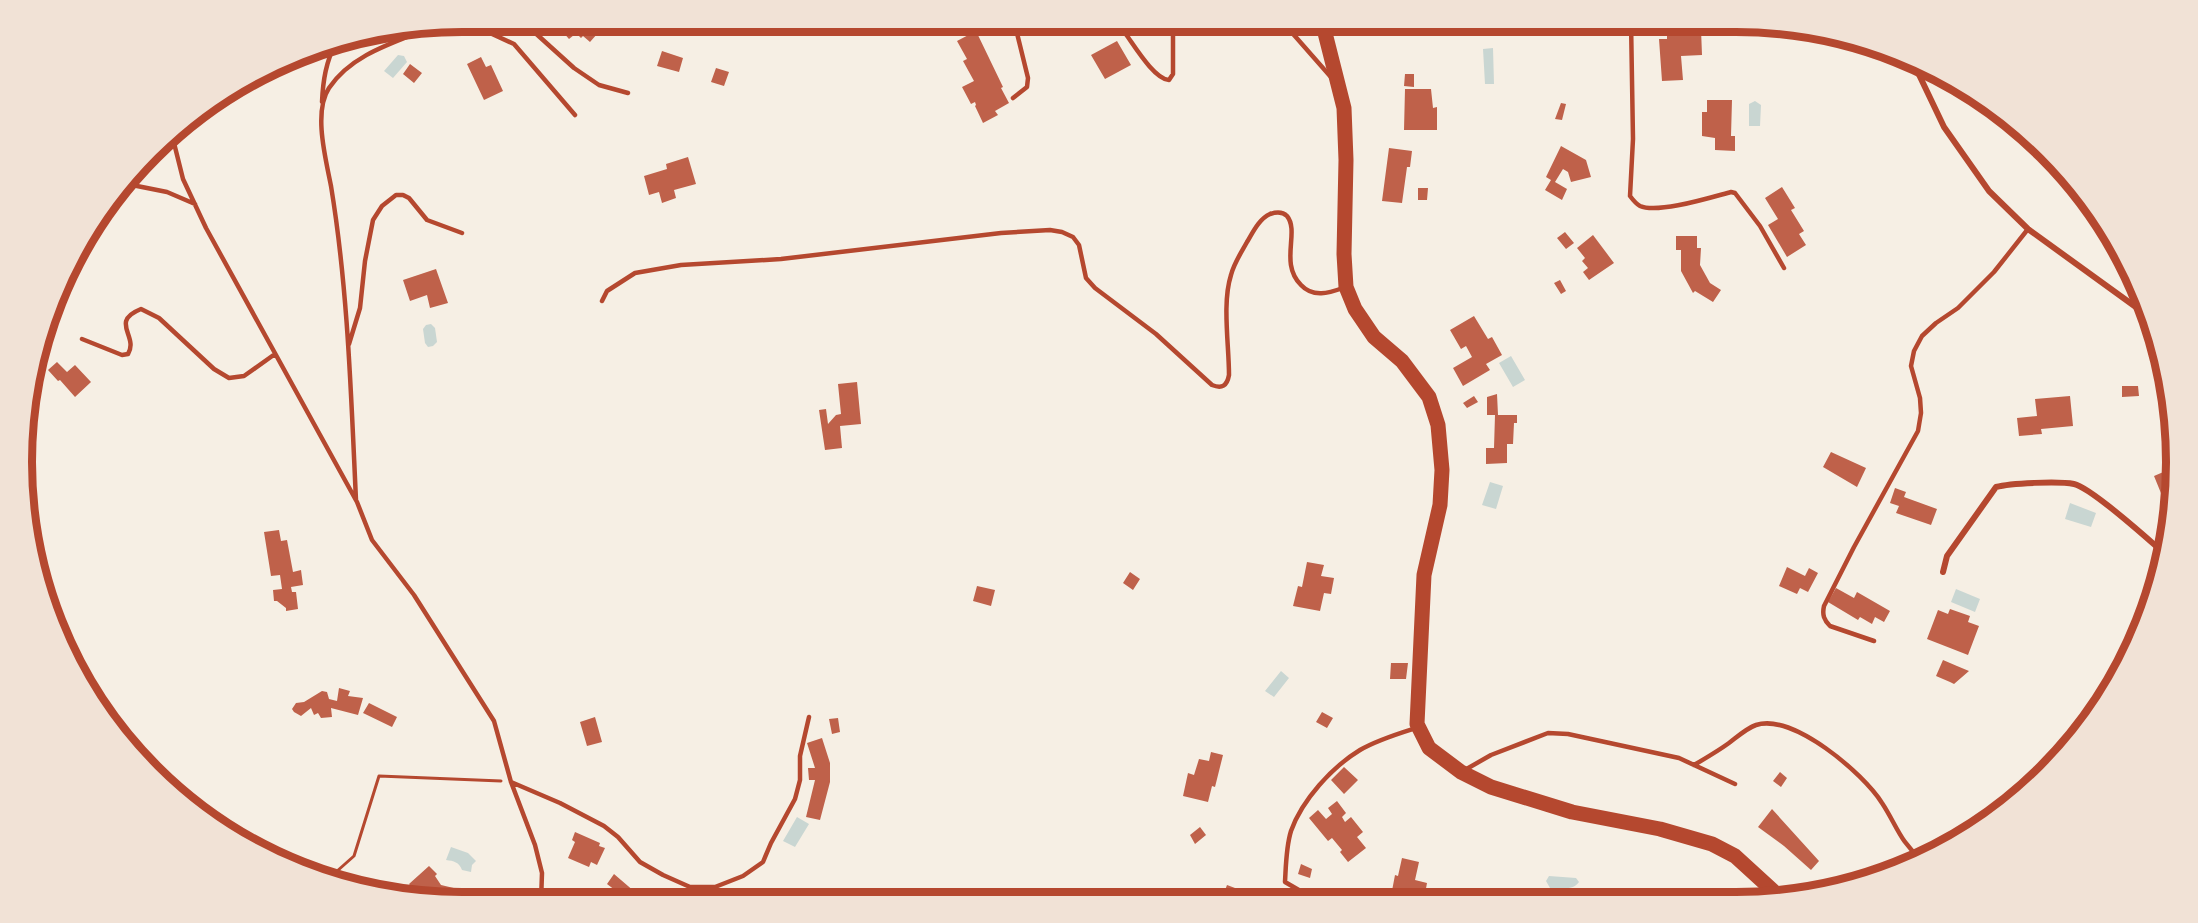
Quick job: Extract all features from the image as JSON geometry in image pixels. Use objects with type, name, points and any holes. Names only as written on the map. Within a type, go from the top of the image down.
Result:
[{"type":"main road","points":[[1325,32],[1344,108],[1346,287],[1355,309],[1374,337],[1402,361],[1429,396],[1438,425],[1442,470],[1440,505],[1424,576],[1419,727],[1429,748],[1461,772],[1491,787],[1572,812],[1660,830],[1712,844],[1735,856],[1772,890]]},
{"type":"street","points":[[1918,72],[1944,127],[1989,191],[2028,229],[2139,309]]},
{"type":"street","points":[[1944,572],[1947,556],[1996,487],[2007,484],[2075,484],[2106,504],[2157,548]]},
{"type":"lane","points":[[488,32],[514,44],[575,115]]},
{"type":"lane","points":[[534,32],[574,68],[599,85],[628,93]]},
{"type":"lane","points":[[1013,98],[1027,87],[1028,78],[1017,32]]},
{"type":"lane","points":[[1125,33],[1155,72],[1163,79],[1169,80],[1173,74],[1173,32]]},
{"type":"lane","points":[[1293,32],[1338,85]]},
{"type":"lane","points":[[1631,32],[1633,139],[1630,196],[1641,207],[1651,208],[1673,206],[1735,193],[1760,226],[1784,268]]},
{"type":"lane","points":[[321,113],[327,90],[345,68],[369,54],[416,34]]},
{"type":"lane","points":[[332,51],[323,78],[321,113],[323,144],[335,210],[348,347],[357,502]]},
{"type":"lane","points":[[174,142],[183,179],[195,204],[357,502],[372,540],[414,595],[494,721],[511,782],[535,845],[542,873],[541,892]]},
{"type":"lane","points":[[132,185],[167,192],[195,204]]},
{"type":"lane","points":[[348,347],[360,308],[365,261],[373,220],[382,206],[396,195],[403,195],[409,198],[427,220],[462,233]]},
{"type":"lane","points":[[602,301],[607,291],[635,273],[681,265],[781,259],[1000,233],[1050,230],[1073,237],[1079,245],[1086,278],[1095,288],[1156,334],[1212,385],[1224,387],[1229,375],[1227,306],[1230,275],[1254,230],[1267,215],[1276,212],[1283,213],[1288,218],[1291,226],[1290,267],[1300,285],[1308,291],[1319,294],[1346,287]]},
{"type":"lane","points":[[1874,641],[1830,626],[1822,613],[1854,547],[1918,430],[1921,413],[1920,398],[1911,366],[1914,351],[1922,336],[1936,322],[1965,301],[1994,272],[2028,229]]},
{"type":"lane","points":[[82,339],[122,355],[128,354],[131,342],[125,327],[127,319],[132,313],[141,309],[159,318],[214,369],[229,378],[244,376],[275,354]]},
{"type":"lane","points":[[511,782],[560,802],[604,826],[618,837],[640,862],[663,874],[690,887],[715,887],[743,876],[763,862],[795,798],[800,780],[800,756],[809,717]]},
{"type":"lane","points":[[1694,765],[1754,725],[1774,722],[1800,732],[1832,752],[1854,773],[1881,802],[1908,849],[1914,853]]},
{"type":"lane","points":[[1302,892],[1285,882],[1291,832],[1301,809],[1321,784],[1359,751],[1386,738],[1419,727]]},
{"type":"lane","points":[[1461,772],[1491,755],[1548,732],[1594,739],[1679,758],[1735,784]]},
{"type":"path","points":[[335,873],[354,856],[379,776],[511,782]]},
{"type":"shaded area","points":[[1493,48],[1494,84],[1485,84],[1483,49]]},
{"type":"shaded area","points":[[398,55],[404,56],[407,62],[393,78],[384,71]]},
{"type":"shaded area","points":[[1755,101],[1761,105],[1760,126],[1749,126],[1749,104]]},
{"type":"shaded area","points":[[431,324],[435,328],[437,342],[428,347],[425,343],[423,329],[426,325]]},
{"type":"shaded area","points":[[1511,356],[1525,380],[1513,387],[1499,363]]},
{"type":"shaded area","points":[[1490,482],[1503,486],[1496,509],[1482,505]]},
{"type":"shaded area","points":[[2070,503],[2096,513],[2091,527],[2065,519]]},
{"type":"shaded area","points":[[1956,589],[1980,599],[1975,612],[1951,602]]},
{"type":"shaded area","points":[[1281,671],[1289,678],[1274,697],[1265,691]]},
{"type":"shaded area","points":[[797,817],[809,824],[795,847],[783,841]]},
{"type":"shaded area","points":[[451,847],[468,853],[476,861],[472,865],[471,872],[462,870],[456,862],[446,860]]},
{"type":"shaded area","points":[[1549,876],[1576,878],[1579,882],[1570,888],[1550,888],[1546,881]]},
{"type":"building","points":[[563,32],[571,32],[574,35],[569,39]]},
{"type":"building","points":[[575,32],[599,32],[590,42],[583,36],[581,38]]},
{"type":"building","points":[[976,32],[1009,103],[995,111],[998,115],[983,123],[975,102],[971,104],[962,87],[974,81],[963,61],[967,59],[957,41]]},
{"type":"building","points":[[1667,32],[1701,32],[1702,55],[1681,56],[1683,80],[1662,81],[1659,39],[1667,39]]},
{"type":"building","points":[[1117,41],[1131,65],[1105,79],[1091,55]]},
{"type":"building","points":[[662,51],[683,58],[679,72],[657,66]]},
{"type":"building","points":[[481,57],[486,67],[491,65],[503,91],[484,100],[467,64]]},
{"type":"building","points":[[410,64],[422,73],[414,83],[403,74]]},
{"type":"building","points":[[716,68],[729,72],[724,86],[711,82]]},
{"type":"building","points":[[1405,74],[1414,74],[1414,87],[1404,86]]},
{"type":"building","points":[[1405,89],[1431,89],[1433,108],[1437,107],[1437,130],[1404,130]]},
{"type":"building","points":[[1707,100],[1732,100],[1731,136],[1735,136],[1735,151],[1715,150],[1715,138],[1702,136],[1702,112],[1707,112]]},
{"type":"building","points":[[1561,103],[1566,104],[1562,120],[1555,119]]},
{"type":"building","points":[[1561,146],[1586,160],[1591,177],[1571,182],[1568,172],[1563,169],[1555,182],[1567,189],[1562,200],[1545,190],[1551,180],[1546,177]]},
{"type":"building","points":[[1389,148],[1412,151],[1410,167],[1407,167],[1402,203],[1382,201]]},
{"type":"building","points":[[688,157],[696,184],[674,190],[676,198],[662,203],[659,192],[649,195],[644,176],[667,169],[666,164]]},
{"type":"building","points":[[1782,187],[1795,208],[1791,210],[1804,231],[1799,234],[1806,245],[1787,257],[1768,225],[1778,219],[1765,198]]},
{"type":"building","points":[[1418,188],[1428,188],[1427,200],[1418,200]]},
{"type":"building","points":[[1565,232],[1574,243],[1566,249],[1557,238]]},
{"type":"building","points":[[1593,235],[1614,263],[1589,280],[1583,272],[1588,268],[1582,261],[1585,258],[1577,248]]},
{"type":"building","points":[[1676,236],[1697,236],[1697,248],[1701,248],[1700,265],[1710,283],[1721,290],[1713,302],[1695,291],[1693,293],[1681,271],[1681,250],[1676,250]]},
{"type":"building","points":[[436,269],[448,303],[430,308],[427,295],[410,301],[403,280]]},
{"type":"building","points":[[1560,280],[1566,291],[1561,294],[1554,283]]},
{"type":"building","points":[[1474,316],[1488,339],[1492,337],[1502,355],[1486,364],[1490,370],[1463,386],[1453,368],[1472,357],[1466,346],[1461,349],[1450,330]]},
{"type":"building","points":[[57,362],[67,372],[75,365],[91,382],[75,397],[48,370]]},
{"type":"building","points":[[857,382],[861,424],[840,426],[842,448],[825,450],[819,410],[826,409],[828,424],[836,415],[841,414],[838,384]]},
{"type":"building","points":[[2122,386],[2138,386],[2139,396],[2122,397]]},
{"type":"building","points":[[1497,394],[1498,415],[1517,415],[1517,423],[1514,423],[1513,444],[1507,444],[1507,463],[1486,464],[1486,448],[1494,448],[1495,415],[1487,415],[1487,397]]},
{"type":"building","points":[[1474,396],[1478,402],[1467,408],[1463,403]]},
{"type":"building","points":[[2070,396],[2073,426],[2041,429],[2042,434],[2019,436],[2017,418],[2037,416],[2035,399]]},
{"type":"building","points":[[1831,452],[1866,468],[1857,487],[1823,467]]},
{"type":"building","points":[[2166,471],[2165,502],[2154,476]]},
{"type":"building","points":[[1895,488],[1906,492],[1904,497],[1937,509],[1931,525],[1896,513],[1899,506],[1890,503]]},
{"type":"building","points":[[279,530],[281,541],[287,540],[293,572],[301,570],[303,585],[291,587],[292,592],[296,592],[298,609],[286,611],[286,608],[274,601],[273,590],[282,589],[280,575],[271,576],[264,532]]},
{"type":"building","points":[[1307,562],[1324,565],[1321,576],[1334,578],[1331,594],[1324,593],[1320,611],[1293,606],[1298,586],[1302,587]]},
{"type":"building","points":[[1787,567],[1805,576],[1809,568],[1818,573],[1808,592],[1800,588],[1797,594],[1779,586]]},
{"type":"building","points":[[1130,572],[1140,579],[1133,590],[1123,583]]},
{"type":"building","points":[[977,586],[995,590],[991,606],[973,601]]},
{"type":"building","points":[[1836,588],[1854,598],[1857,592],[1890,611],[1884,622],[1875,617],[1872,624],[1860,617],[1858,620],[1828,602]]},
{"type":"building","points":[[1950,609],[1970,616],[1968,622],[1979,626],[1968,655],[1927,639],[1938,610],[1948,614]]},
{"type":"building","points":[[1943,660],[1969,671],[1954,684],[1936,676]]},
{"type":"building","points":[[1391,663],[1408,663],[1406,679],[1390,679]]},
{"type":"building","points":[[339,688],[350,691],[348,696],[363,698],[358,715],[331,708],[332,717],[321,718],[318,713],[314,715],[311,708],[301,716],[292,709],[296,703],[304,702],[322,691],[327,692],[329,699],[337,701]]},
{"type":"building","points":[[369,703],[397,717],[392,727],[363,713]]},
{"type":"building","points":[[1322,712],[1333,718],[1327,728],[1316,722]]},
{"type":"building","points":[[595,717],[602,742],[587,746],[580,722]]},
{"type":"building","points":[[838,718],[840,732],[832,734],[829,719]]},
{"type":"building","points":[[822,738],[830,763],[830,782],[820,820],[806,817],[815,780],[809,780],[808,768],[815,768],[807,743]]},
{"type":"building","points":[[1211,752],[1223,755],[1215,787],[1212,786],[1208,802],[1183,796],[1188,773],[1194,775],[1199,759],[1209,761]]},
{"type":"building","points":[[1344,767],[1358,780],[1344,794],[1331,780]]},
{"type":"building","points":[[1780,772],[1787,778],[1781,787],[1773,781]]},
{"type":"building","points":[[1337,801],[1346,813],[1342,817],[1345,822],[1351,817],[1363,832],[1357,837],[1366,848],[1348,862],[1332,838],[1328,841],[1309,818],[1318,810],[1326,819],[1332,814],[1328,808]]},
{"type":"building","points":[[1772,809],[1819,861],[1811,870],[1758,827]]},
{"type":"building","points":[[1200,827],[1206,835],[1195,844],[1190,835]]},
{"type":"building","points":[[575,832],[600,843],[599,846],[605,848],[597,865],[591,862],[589,867],[568,858],[575,842],[572,840]]},
{"type":"building","points":[[1402,858],[1419,862],[1415,880],[1427,883],[1425,892],[1392,892],[1395,875],[1398,876]]},
{"type":"building","points":[[1301,864],[1312,869],[1310,878],[1298,874]]},
{"type":"building","points":[[429,866],[437,874],[435,876],[441,885],[471,892],[413,889],[409,884]]},
{"type":"building","points":[[614,874],[635,892],[618,892],[607,884]]},
{"type":"building","points":[[1227,885],[1235,888],[1234,892],[1224,892]]}]
